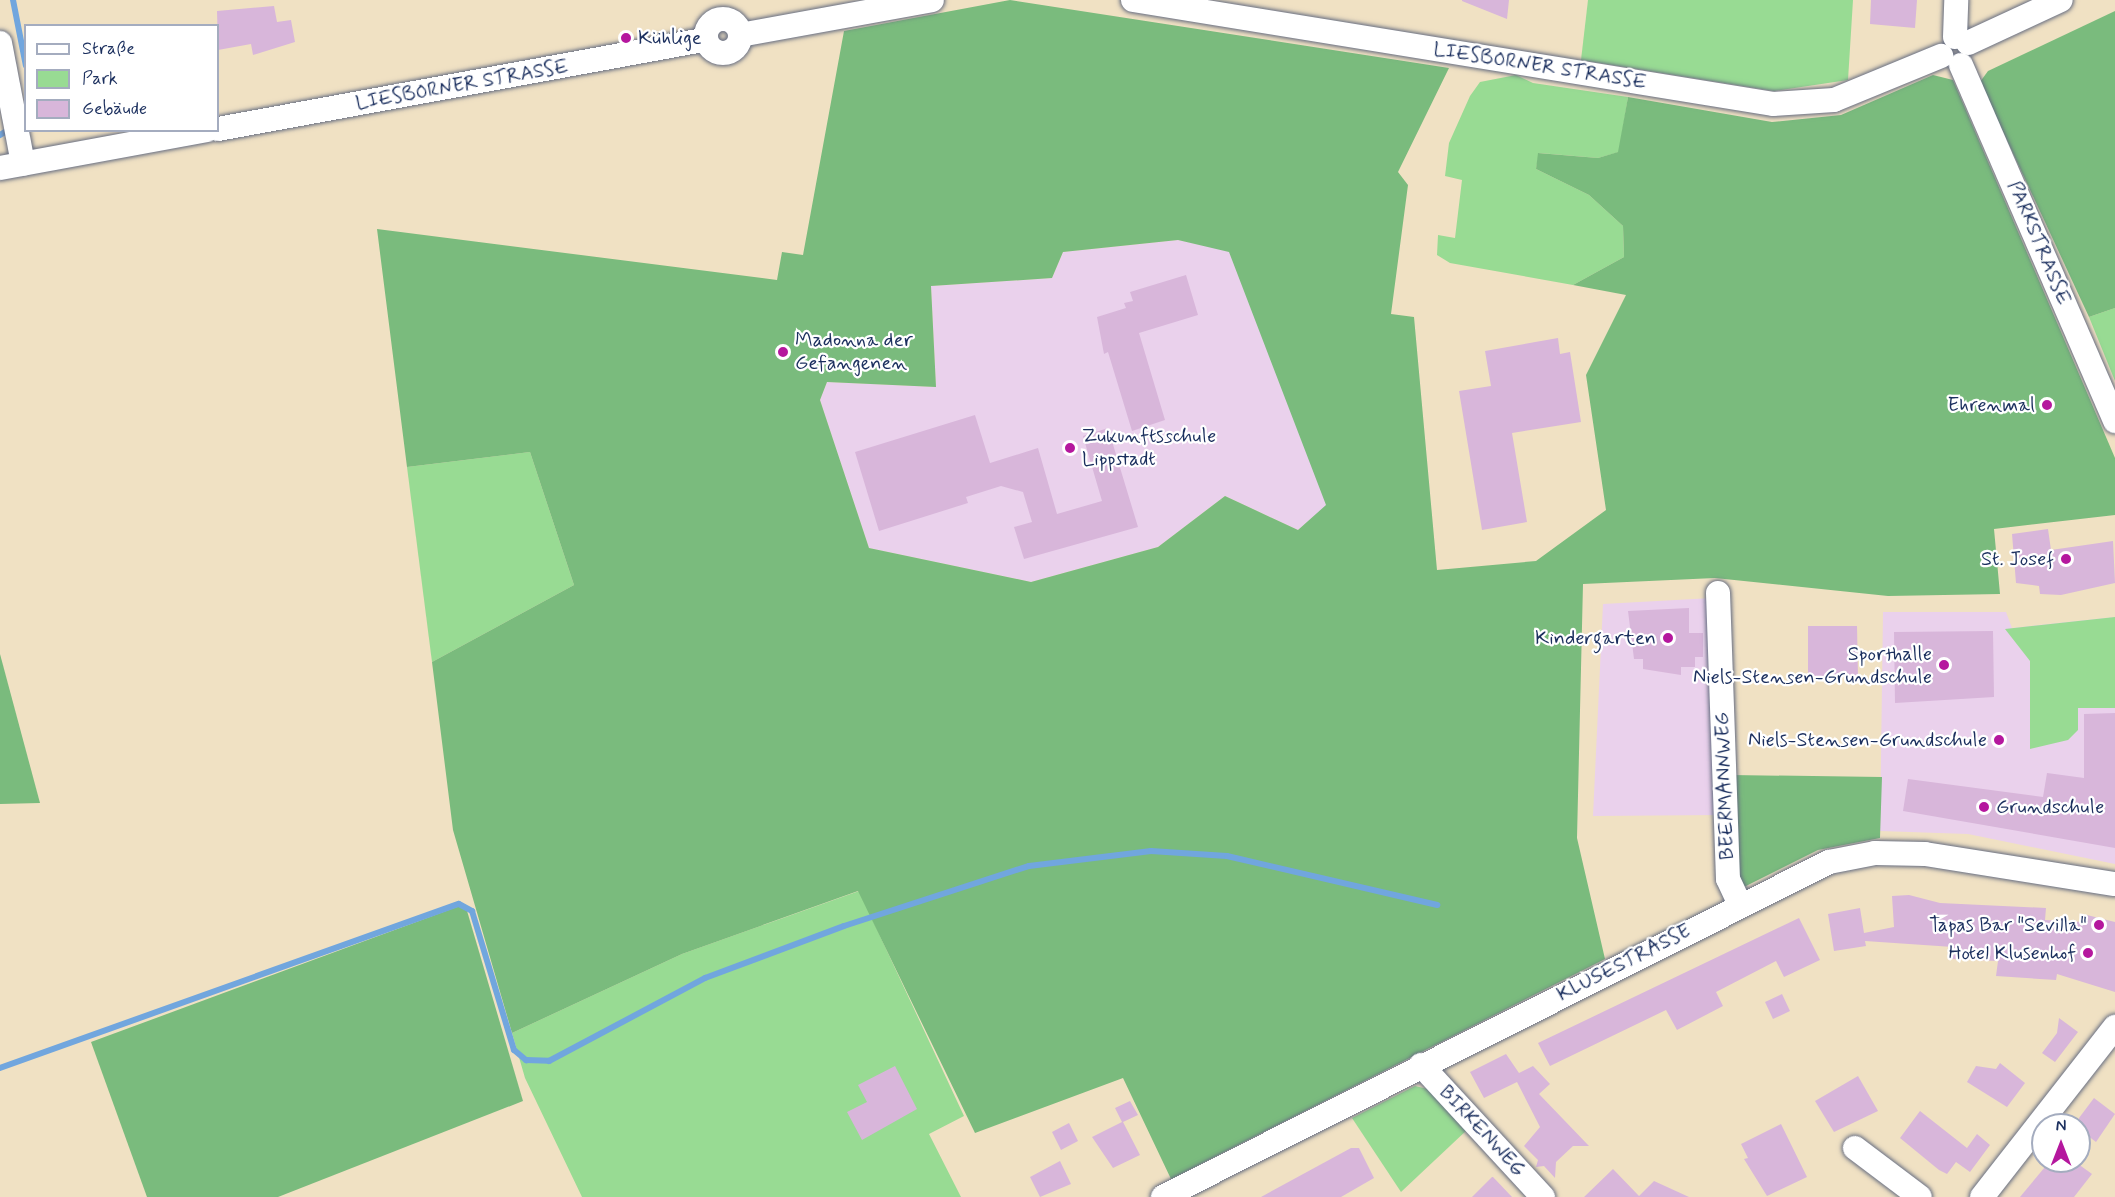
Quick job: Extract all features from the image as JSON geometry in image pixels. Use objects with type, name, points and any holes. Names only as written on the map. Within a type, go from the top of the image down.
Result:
[{"type":"street","points":[[728,18],[932,0]]},
{"type":"street","name":"LIESBORNER STRASSE","points":[[1133,0],[1773,104],[1834,100],[1956,50],[2061,0]]},
{"type":"street","name":"PARKSTRASSE","points":[[1956,0],[1956,50],[2115,421]]},
{"type":"street","name":"LIESBORNER STRASSE","points":[[219,129],[706,39],[710,26],[728,18]]},
{"type":"street","points":[[0,42],[11,166],[196,132]]},
{"type":"street","name":"BEERMANNWEG","points":[[1718,593],[1728,879],[1740,905]]},
{"type":"street","name":"KLUSESTRASSE","points":[[1163,1197],[1421,1065],[1820,866],[1875,853],[1945,856],[2115,884]]},
{"type":"street","points":[[1982,1197],[2115,1027]]},
{"type":"street","name":"BIRKENWEG","points":[[1421,1065],[1543,1197]]},
{"type":"street","points":[[1855,1148],[1920,1197]]},
{"type":"shaded area","name":"Zukunftsschule Lippstadt","points":[[1178,240],[1229,251],[1327,505],[1298,530],[1225,496],[1158,547],[1031,582],[869,548],[820,400],[827,382],[936,387],[931,286],[1052,278],[1063,252]]},
{"type":"shaded area","points":[[1712,598],[1719,815],[1593,816],[1603,604]]},
{"type":"shaded area","name":"Niels-Stensen-Grundschule","points":[[1883,612],[2006,612],[2012,628],[2115,617],[2115,864],[1968,834],[1880,831]]},
{"type":"green space","points":[[1010,0],[1449,68],[1398,172],[1408,185],[1391,314],[1414,317],[1437,570],[1536,561],[1606,510],[1586,375],[1626,295],[1573,285],[1624,257],[1623,226],[1589,195],[1536,169],[1538,153],[1598,158],[1618,152],[1628,97],[1772,122],[1841,115],[1933,75],[1953,80],[2115,458],[2115,515],[1994,529],[2000,594],[1888,596],[1715,578],[1583,584],[1577,838],[1605,959],[1171,1179],[1123,1078],[975,1133],[858,891],[682,954],[512,1033],[453,830],[432,662],[574,585],[530,452],[407,467],[377,229],[777,280],[782,252],[803,255],[844,31]],"holes":[[[1178,240],[1229,252],[1326,505],[1298,530],[1225,496],[1158,547],[1031,582],[869,548],[820,400],[827,382],[936,387],[931,286],[1052,278],[1063,252]]]},
{"type":"green space","points":[[1588,0],[1853,0],[1848,80],[1774,91],[1581,60]]},
{"type":"green space","points":[[2115,11],[2115,308],[2089,317],[1980,82],[1988,71]]},
{"type":"green space","points":[[1516,75],[1533,83],[1628,97],[1619,152],[1598,158],[1539,153],[1536,169],[1589,195],[1623,226],[1624,257],[1573,285],[1450,263],[1437,255],[1438,235],[1455,238],[1462,180],[1445,176],[1449,143],[1470,96],[1480,82]]},
{"type":"green space","points":[[2115,308],[2115,381],[2089,317]]},
{"type":"green space","points":[[530,452],[574,585],[432,662],[407,467]]},
{"type":"green space","points":[[2115,617],[2115,708],[2078,708],[2078,730],[2068,740],[2030,749],[2030,661],[2005,629]]},
{"type":"green space","points":[[0,654],[40,803],[0,804]]},
{"type":"green space","points":[[1731,775],[1882,777],[1880,838],[1818,850],[1740,889]]},
{"type":"green space","points":[[859,891],[964,1116],[929,1134],[961,1197],[582,1197],[525,1078],[512,1033],[682,954]]},
{"type":"green space","points":[[465,904],[523,1101],[278,1197],[147,1197],[91,1042]]},
{"type":"green space","points":[[1415,1086],[1432,1090],[1468,1129],[1401,1192],[1352,1118]]},
{"type":"building","points":[[1462,0],[1509,0],[1507,19],[1462,1]]},
{"type":"building","points":[[1871,0],[1917,0],[1915,28],[1870,24]]},
{"type":"building","points":[[274,6],[277,22],[291,20],[295,42],[253,55],[251,44],[219,50],[217,11]]},
{"type":"building","points":[[1186,275],[1198,315],[1139,333],[1165,420],[1132,431],[1108,352],[1104,354],[1097,317],[1126,308],[1124,303],[1133,301],[1130,292]]},
{"type":"building","points":[[1558,338],[1560,354],[1570,352],[1581,422],[1512,433],[1527,522],[1482,530],[1459,391],[1491,386],[1485,351]]},
{"type":"building","points":[[975,415],[990,463],[1038,448],[1057,514],[1102,501],[1083,436],[1108,428],[1138,527],[1024,559],[1014,527],[1032,522],[1023,492],[1001,486],[966,497],[968,503],[879,531],[855,452]]},
{"type":"building","name":"St. Josef","points":[[2048,529],[2051,550],[2113,541],[2115,583],[2061,595],[2040,594],[2039,586],[2016,583],[2012,534]]},
{"type":"building","name":"Kindergarten","points":[[1689,608],[1689,633],[1703,633],[1703,657],[1695,657],[1695,667],[1681,667],[1681,675],[1643,669],[1643,659],[1634,659],[1628,611]]},
{"type":"building","points":[[1808,626],[1857,626],[1858,676],[1808,676]]},
{"type":"building","name":"Sporthalle Niels-Stensen-Grundschule","points":[[1993,631],[1994,697],[1895,703],[1894,632]]},
{"type":"building","name":"Grundschule","points":[[2115,713],[2115,848],[1903,811],[1908,779],[2043,797],[2047,773],[2084,778],[2084,714]]},
{"type":"building","points":[[1909,895],[1940,903],[2046,908],[2045,920],[2084,922],[2087,915],[2115,922],[2115,992],[2057,974],[2056,980],[1996,976],[1998,961],[1952,959],[1953,947],[1865,941],[1866,946],[1834,951],[1828,914],[1860,908],[1864,933],[1894,927],[1892,896]]},
{"type":"building","points":[[1799,918],[1820,960],[1784,977],[1776,961],[1716,992],[1723,1006],[1677,1030],[1666,1010],[1550,1066],[1538,1043]]},
{"type":"building","points":[[1782,994],[1790,1011],[1773,1019],[1765,1002]]},
{"type":"building","points":[[2059,1018],[2078,1032],[2055,1062],[2042,1053],[2057,1033]]},
{"type":"building","points":[[1506,1054],[1519,1073],[1533,1066],[1550,1084],[1539,1094],[1589,1146],[1573,1146],[1556,1162],[1555,1178],[1544,1166],[1536,1167],[1538,1160],[1524,1146],[1540,1127],[1517,1082],[1484,1098],[1470,1072]]},
{"type":"building","points":[[2000,1063],[2025,1083],[2007,1107],[1967,1082],[1976,1066],[1996,1069]]},
{"type":"building","points":[[895,1066],[917,1109],[862,1140],[847,1112],[867,1102],[858,1085]]},
{"type":"building","points":[[1858,1076],[1878,1111],[1834,1132],[1815,1101]]},
{"type":"building","points":[[2094,1098],[2115,1114],[2096,1142],[2091,1138],[2091,1113],[2083,1113]]},
{"type":"building","points":[[1130,1101],[1138,1115],[1123,1122],[1140,1155],[1113,1168],[1092,1137],[1122,1122],[1115,1108]]},
{"type":"building","points":[[1920,1111],[1967,1148],[1977,1134],[1990,1145],[1970,1172],[1956,1162],[1947,1174],[1900,1138]]},
{"type":"building","points":[[1069,1123],[1078,1141],[1061,1150],[1052,1132]]},
{"type":"building","points":[[1781,1124],[1807,1177],[1767,1196],[1744,1159],[1748,1158],[1741,1144]]},
{"type":"building","points":[[1351,1148],[1359,1148],[1374,1178],[1341,1197],[1261,1197]]},
{"type":"building","points":[[1060,1161],[1071,1184],[1040,1197],[1030,1177]]},
{"type":"building","points":[[1613,1169],[1639,1196],[1654,1181],[1689,1197],[1584,1197]]},
{"type":"building","points":[[2040,1173],[2092,1174],[2074,1197],[2020,1197]]},
{"type":"building","points":[[1492,1177],[1512,1197],[1472,1197]]},
{"type":"waterway","points":[[13,0],[24,56]]},
{"type":"waterway","points":[[0,135],[5,132]]},
{"type":"waterway","points":[[0,1068],[459,904],[472,911],[514,1050],[526,1060],[549,1061],[705,978],[844,926],[1029,866],[1151,851],[1227,856],[1437,905]]},
{"type":"place","name":"Kühlige","points":[[626,38]]},
{"type":"place","name":"Madonna der Gefangenen","points":[[783,352]]},
{"type":"place","name":"Ehrenmal","points":[[2047,405]]},
{"type":"place","name":"Zukunftsschule Lippstadt","points":[[1070,448]]},
{"type":"place","name":"St. Josef","points":[[2066,559]]},
{"type":"place","name":"Kindergarten","points":[[1668,638]]},
{"type":"place","name":"Sporthalle Niels-Stensen-Grundschule","points":[[1944,665]]},
{"type":"place","name":"Niels-Stensen-Grundschule","points":[[1999,740]]},
{"type":"place","name":"Grundschule","points":[[1984,807]]},
{"type":"place","name":"Tapas Bar \"Sevilla\"","points":[[2099,925]]},
{"type":"place","name":"Hotel Klusenhof","points":[[2088,953]]}]
